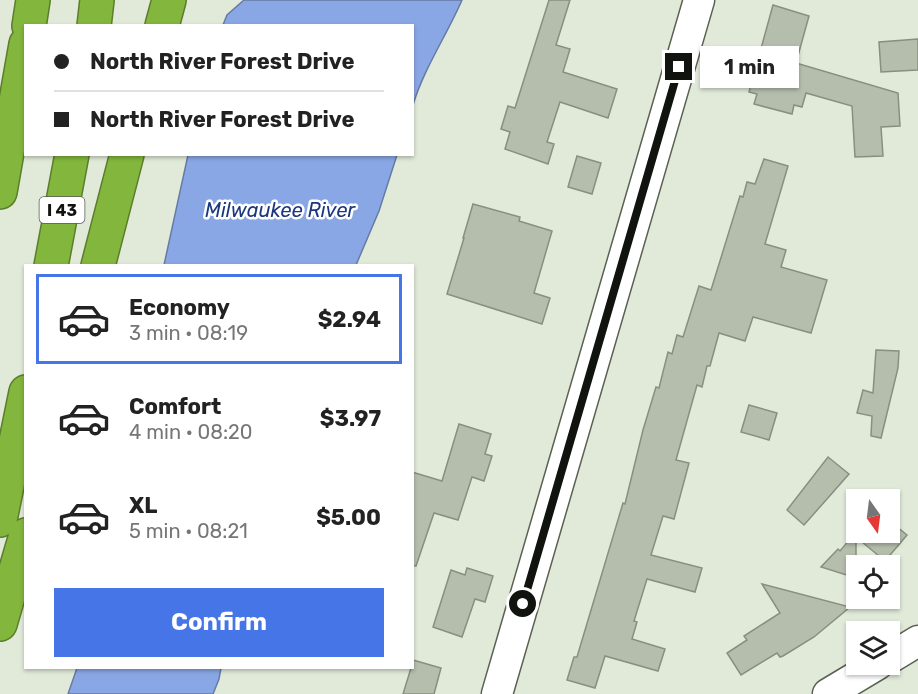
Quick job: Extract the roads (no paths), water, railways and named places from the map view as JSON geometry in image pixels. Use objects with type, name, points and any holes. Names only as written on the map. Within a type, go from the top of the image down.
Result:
[{"type":"highway","points":[[29,24],[33,0]]},
{"type":"highway","points":[[94,24],[97,0]]},
{"type":"highway","points":[[163,24],[169,0]]},
{"type":"highway","points":[[0,192],[24,55]]},
{"type":"highway","name":"I 43","points":[[51,264],[72,156]]},
{"type":"highway","points":[[99,264],[126,156]]},
{"type":"highway","points":[[0,520],[24,402]]},
{"type":"highway","points":[[0,624],[24,542]]},
{"type":"street","points":[[497,694],[699,0]]},
{"type":"street","points":[[900,652],[918,641]]},
{"type":"street","points":[[828,694],[860,675]]},
{"type":"water","points":[[244,0],[462,0],[423,78],[414,102],[414,24],[223,24],[227,15]]},
{"type":"water","name":"Milwaukee River","points":[[188,156],[397,156],[379,211],[356,264],[164,264]]},
{"type":"water","points":[[77,669],[221,669],[213,694],[68,694]]}]
